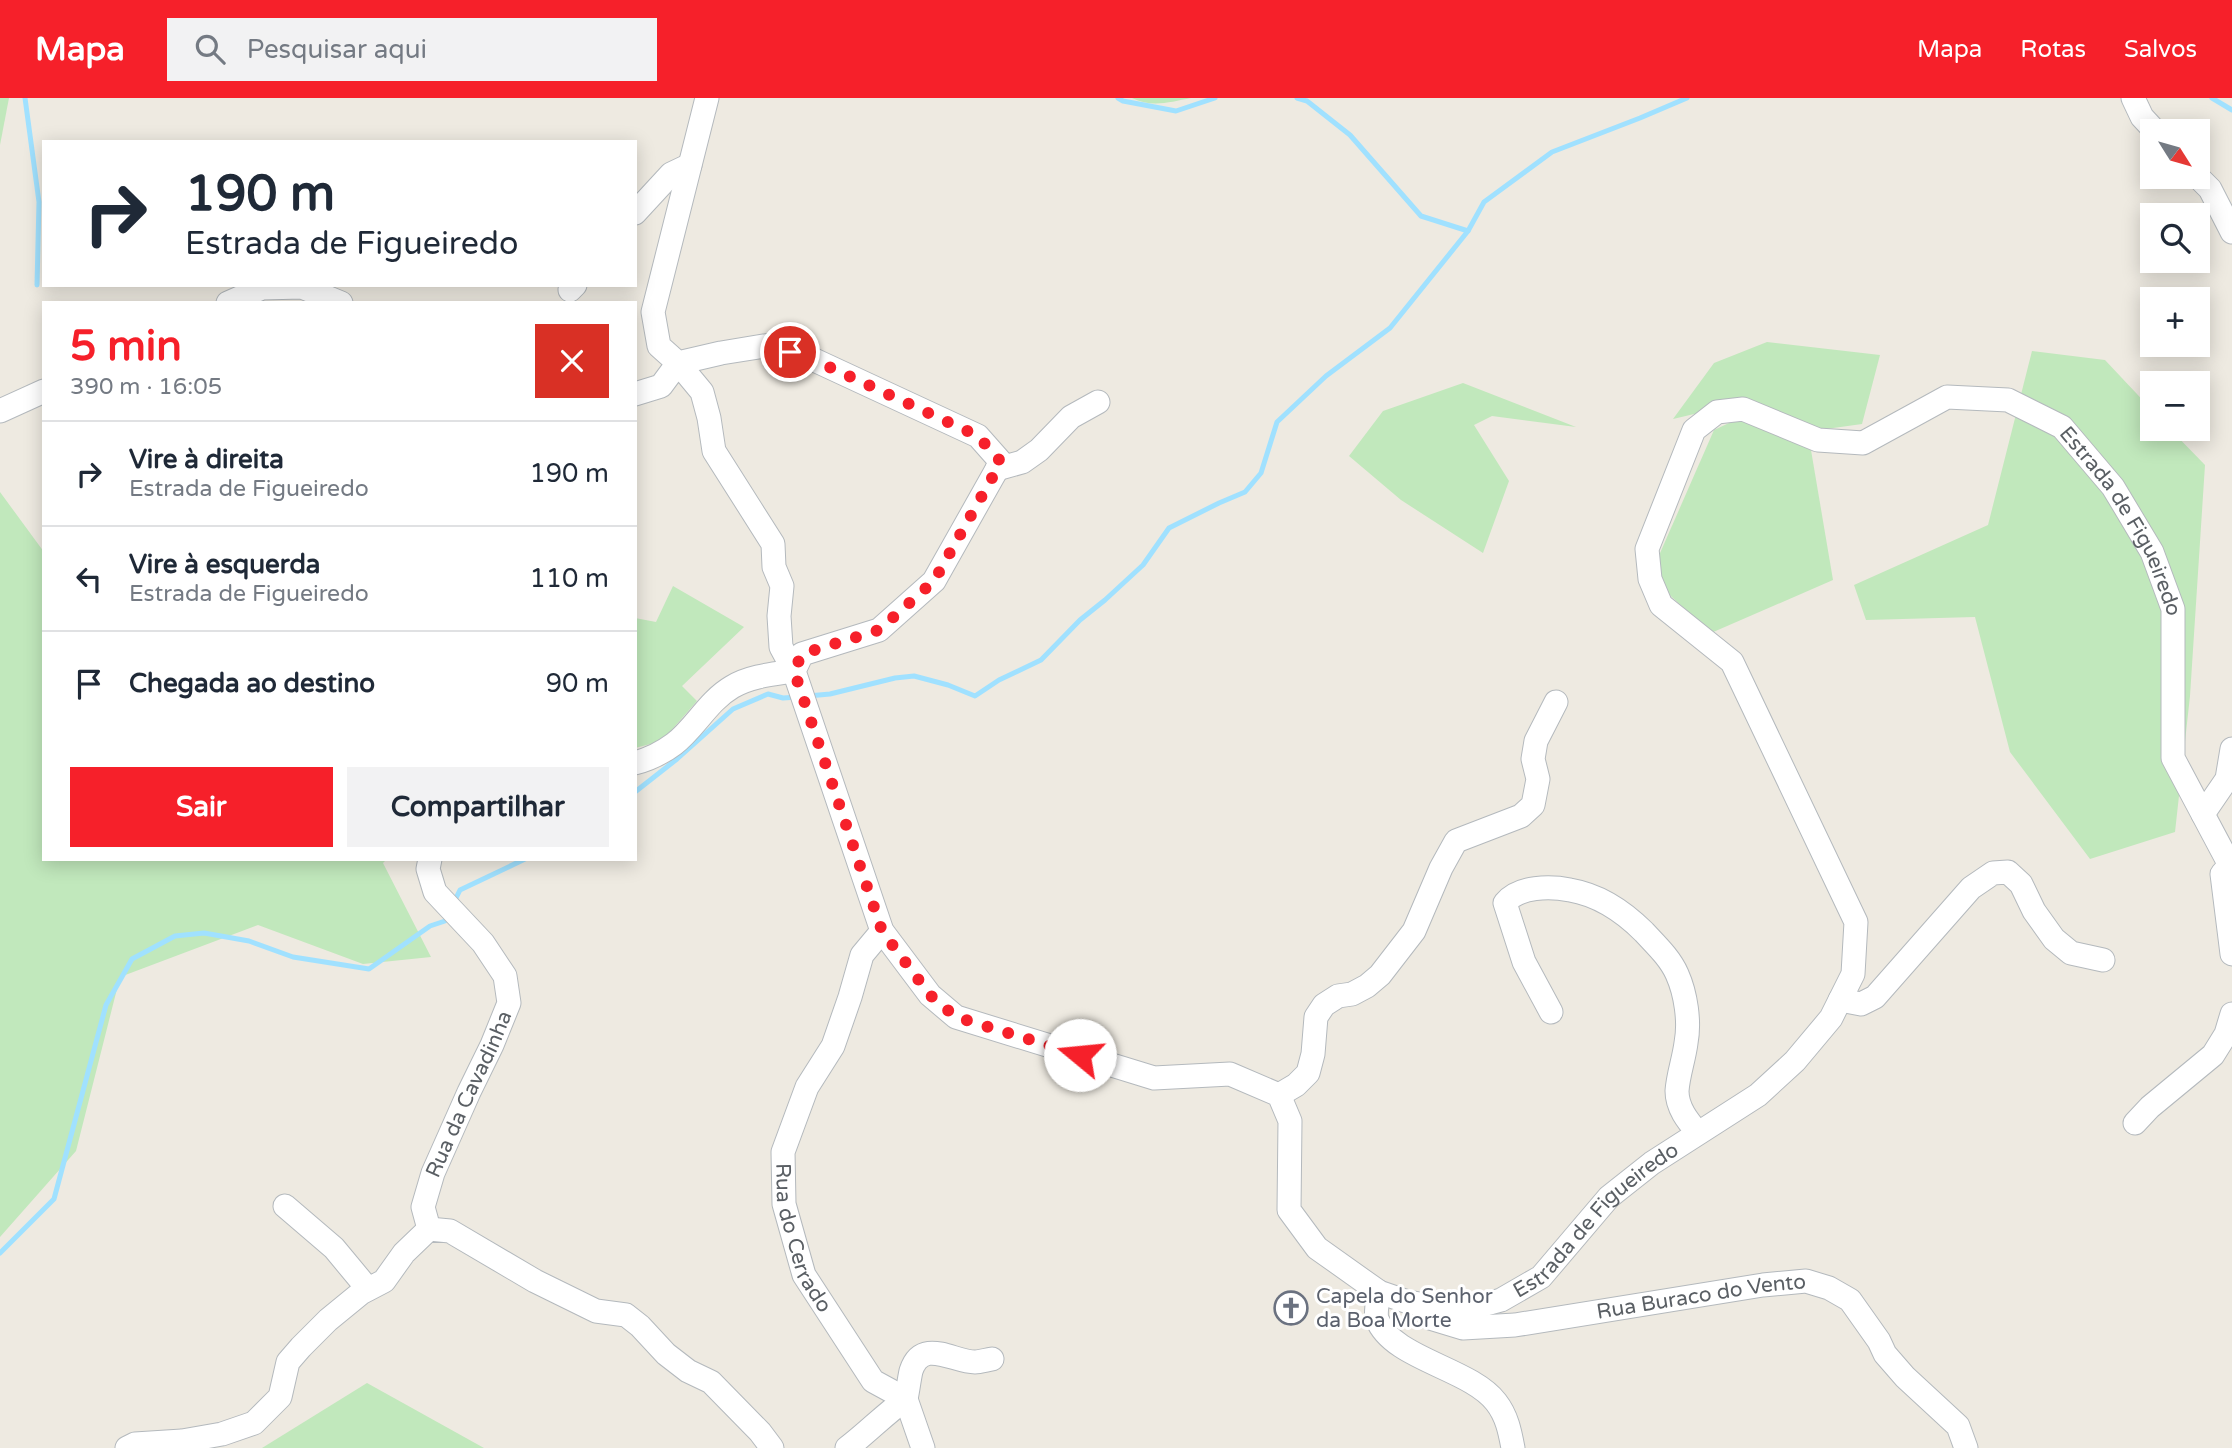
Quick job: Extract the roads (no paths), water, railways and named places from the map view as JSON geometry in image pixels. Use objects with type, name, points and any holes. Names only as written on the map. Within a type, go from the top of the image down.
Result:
[{"type":"street","points":[[708,98],[653,312],[659,345],[678,363],[702,393],[715,451],[773,544],[774,567],[782,586],[779,616],[781,647],[797,678],[882,931],[930,995],[956,1017],[1154,1078],[1230,1074],[1279,1095],[1296,1085],[1308,1073],[1313,1054],[1315,1017],[1324,1005],[1338,996],[1352,994],[1367,986],[1380,975],[1414,931],[1441,868],[1456,841],[1521,816],[1533,805],[1538,779],[1532,759],[1536,741],[1556,702]]},
{"type":"street","points":[[2133,98],[2144,119]]},
{"type":"street","points":[[637,211],[671,174],[690,165]]},
{"type":"street","points":[[2209,189],[2232,232]]},
{"type":"street","points":[[233,301],[262,288],[302,287],[336,301]]},
{"type":"street","points":[[637,393],[661,386],[678,363],[770,345],[810,358],[978,436],[1001,462],[934,581],[879,630],[802,654],[797,678]]},
{"type":"street","points":[[0,411],[42,392]]},
{"type":"street","name":"Estrada de Figueiredo","points":[[1279,1095],[1290,1121],[1289,1210],[1317,1248],[1379,1292],[1408,1302],[1461,1311],[1501,1300],[1541,1277],[1609,1197],[1652,1163],[1758,1095],[1796,1061],[1831,1018],[1853,974],[1856,922],[1732,662],[1661,605],[1650,579],[1647,549],[1693,429],[1717,412],[1743,409],[1818,440],[1863,443],[1947,397],[2008,400],[2062,427],[2113,487],[2152,552],[2172,609],[2173,758],[2231,867]]},
{"type":"street","points":[[997,469],[1021,462],[1039,450],[1071,417],[1098,402]]},
{"type":"street","points":[[637,762],[652,758],[676,743],[704,710],[732,687],[764,676],[797,678]]},
{"type":"street","points":[[2203,814],[2227,779],[2232,749]]},
{"type":"street","name":"Rua da Cavadinha","points":[[429,1229],[423,1207],[433,1173],[509,1003],[505,976],[483,943],[435,892],[428,869],[430,861]]},
{"type":"street","points":[[2231,867],[2222,874],[2232,954]]},
{"type":"street","points":[[1840,1000],[1861,1004],[1875,998],[1971,888],[1993,873],[2008,872],[2021,884],[2034,911],[2054,939],[2071,953],[2103,960]]},
{"type":"street","points":[[1551,1012],[1524,962],[1505,903],[1511,895],[1521,891],[1556,888],[1574,890],[1613,906],[1631,919],[1667,958],[1677,974],[1687,1016],[1687,1040],[1677,1091],[1685,1117],[1698,1133]]},
{"type":"street","name":"Rua do Cerrado","points":[[882,931],[862,955],[833,1046],[807,1087],[783,1152],[784,1204],[804,1275],[873,1381],[906,1399]]},
{"type":"street","points":[[2135,1123],[2150,1107],[2213,1055],[2226,1034],[2232,1014]]},
{"type":"street","points":[[285,1206],[334,1248],[368,1289]]},
{"type":"street","points":[[127,1448],[135,1444],[182,1441],[222,1434],[254,1423],[280,1397],[288,1362],[301,1347],[328,1320],[368,1289],[384,1281],[404,1253],[429,1229],[450,1231],[535,1281],[596,1311],[626,1315],[640,1325],[666,1354],[688,1371],[711,1382],[772,1448]]},
{"type":"street","name":"Rua Buraco do Vento","points":[[1408,1302],[1415,1314],[1464,1328],[1515,1325],[1738,1289],[1806,1281],[1829,1288],[1850,1300],[1885,1354],[1905,1377],[1958,1426],[1966,1448]]},
{"type":"street","points":[[1379,1292],[1377,1318],[1394,1343],[1476,1385],[1496,1401],[1506,1418],[1514,1448]]},
{"type":"street","points":[[923,1448],[906,1399],[912,1369],[918,1359],[928,1353],[944,1353],[960,1360],[975,1362],[992,1359]]},
{"type":"street","points":[[847,1448],[906,1399]]},
{"type":"waterway","points":[[25,98],[39,202],[37,285]]},
{"type":"waterway","points":[[1118,98],[1176,111],[1215,98]]},
{"type":"waterway","points":[[1297,98],[1307,101],[1350,135],[1421,216],[1468,231]]},
{"type":"waterway","points":[[808,696],[830,694],[914,676],[975,696],[999,680],[1041,660],[1080,620],[1143,565],[1169,528],[1245,492],[1261,473],[1277,422],[1326,376],[1390,328],[1468,231],[1484,202],[1552,152],[1687,98]]},
{"type":"waterway","points":[[2212,98],[2232,110]]},
{"type":"waterway","points":[[637,790],[733,709],[768,694],[783,698],[798,697]]},
{"type":"waterway","points":[[453,904],[460,890],[521,861]]},
{"type":"waterway","points":[[0,1253],[54,1199],[106,1005],[132,959],[175,936],[204,933],[249,941],[293,957],[369,969],[430,926],[445,921],[449,913]]},
{"type":"place","name":"Capela do Senhor da Boa Morte","points":[[1291,1308]]}]
